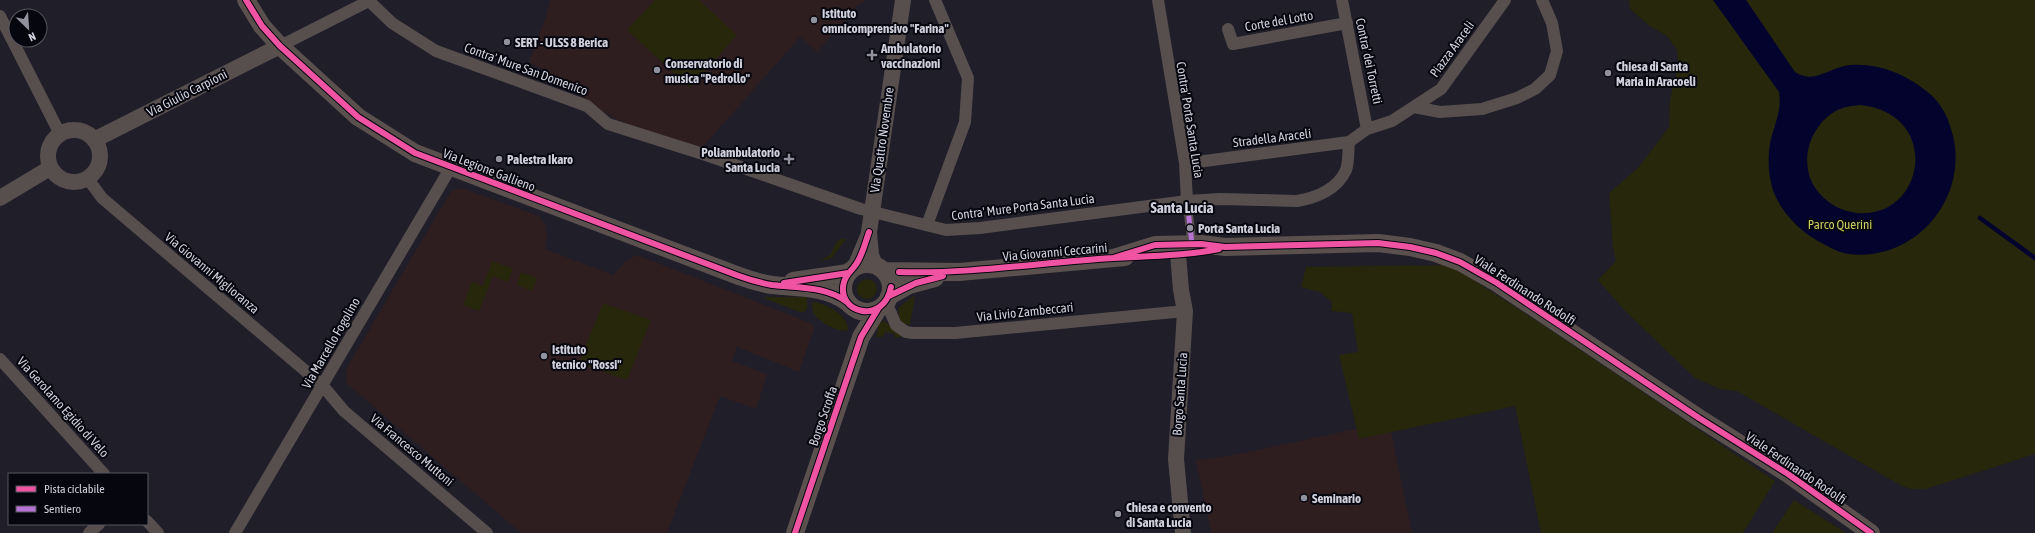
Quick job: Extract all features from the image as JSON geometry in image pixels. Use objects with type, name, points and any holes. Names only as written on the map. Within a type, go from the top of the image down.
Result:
[{"type":"main road","name":"Via Legione Gallieno","points":[[246,0],[262,26],[280,46],[358,117],[415,153],[739,276],[772,285],[827,292],[838,295],[851,305]]},
{"type":"main road","name":"Viale Ferdinando Rodolfi","points":[[1225,247],[1378,243],[1410,247],[1436,253],[1460,262],[1497,283],[1699,418],[1788,474],[1871,533]]},
{"type":"main road","name":"Via Giovanni Ceccarini","points":[[880,268],[959,272],[1113,258],[1185,249],[1202,252],[1225,247]]},
{"type":"main road","points":[[851,305],[866,312],[884,302],[891,287],[889,279],[880,268],[865,264],[851,270],[843,283],[843,293],[851,305],[861,337]]},
{"type":"main road","name":"Via Legione Gallieno","points":[[772,285],[851,270]]},
{"type":"main road","name":"Via Giovanni Ceccarini","points":[[884,302],[916,283],[959,272]]},
{"type":"main road","name":"Borgo Scroffa","points":[[795,533],[861,337],[884,302]]},
{"type":"street","points":[[280,46],[369,0]]},
{"type":"street","name":"Contra' Mure San Domenico","points":[[369,0],[392,23],[436,51],[587,106],[608,124],[706,154]]},
{"type":"street","name":"Via Quattro Novembre","points":[[880,268],[871,255],[869,232],[903,0]]},
{"type":"street","points":[[927,225],[965,122],[968,78],[936,0]]},
{"type":"street","name":"Contra' Porta Santa Lucia","points":[[1158,0],[1185,163],[1187,201],[1185,249]]},
{"type":"street","name":"Contra' dei Torretti","points":[[1342,0],[1368,129]]},
{"type":"street","name":"Piazza Araceli","points":[[1349,142],[1368,129],[1392,121],[1441,89],[1505,0]]},
{"type":"street","points":[[1414,107],[1440,112],[1482,109],[1517,98],[1535,89],[1550,75],[1557,51],[1552,23],[1542,0]]},
{"type":"street","points":[[0,16],[60,134]]},
{"type":"street","name":"Corte del Lotto","points":[[1228,29],[1233,44],[1347,23]]},
{"type":"street","name":"Via Giulio Carpioni","points":[[94,140],[280,46]]},
{"type":"street","points":[[74,130],[89,134],[94,140],[98,147],[100,164],[95,173],[88,179],[79,182],[62,180],[50,168],[48,152],[50,145],[60,134],[74,130]]},
{"type":"street","name":"Contra' Mure Porta Santa Lucia","points":[[706,154],[872,212],[946,230],[980,228],[1187,201],[1220,199],[1307,200],[1330,189],[1340,179],[1346,169],[1349,142]]},
{"type":"street","name":"Stradella Araceli","points":[[1198,162],[1349,142]]},
{"type":"street","name":"Via Marcello Fogolino","points":[[235,533],[451,167]]},
{"type":"street","points":[[0,198],[50,168]]},
{"type":"street","name":"Via Giovanni Miglioranza","points":[[88,179],[102,198],[322,385]]},
{"type":"street","name":"Via Quattro Novembre","points":[[851,270],[869,232]]},
{"type":"street","name":"Borgo Santa Lucia","points":[[1183,533],[1176,459],[1185,311],[1181,290],[1185,249]]},
{"type":"street","name":"Via Livio Zambeccari","points":[[884,302],[896,325],[906,332],[919,333],[955,333],[1185,311]]},
{"type":"street","name":"Via Gerolamo Egidio di Velo","points":[[0,359],[103,473]]},
{"type":"street","name":"Via Francesco Muttoni","points":[[322,385],[344,411],[487,533]]},
{"type":"street","points":[[148,522],[158,533]]},
{"type":"street","points":[[89,533],[98,525]]},
{"type":"shaded area","name":"Conservatorio di musica \"Pedrollo\"","points":[[550,0],[865,0],[862,4],[860,3],[817,52],[800,37],[701,149],[647,132],[614,118],[594,106],[557,78],[529,62],[546,16]]},
{"type":"shaded area","points":[[1713,0],[1746,0],[1795,72],[1802,76],[1816,76],[1842,66],[1872,66],[1883,68],[1903,76],[1935,98],[1950,124],[1956,159],[1952,182],[1944,203],[1931,222],[1915,237],[1895,248],[1873,254],[1849,254],[1841,252],[1818,241],[1798,227],[1787,215],[1778,201],[1772,187],[1769,173],[1771,139],[1780,105],[1779,92]],"holes":[[[1860,105],[1886,112],[1904,126],[1913,144],[1915,164],[1910,184],[1898,200],[1880,210],[1857,213],[1846,211],[1837,207],[1820,194],[1813,184],[1809,173],[1807,162],[1808,150],[1817,128],[1834,112],[1850,106]]]},
{"type":"shaded area","name":"Istituto tecnico \"Rossi\"","points":[[461,188],[539,216],[545,225],[547,237],[545,249],[613,275],[626,261],[637,255],[813,324],[814,329],[799,372],[737,347],[732,361],[767,374],[756,409],[720,396],[667,533],[521,533],[346,383],[346,369],[451,191]]},
{"type":"shaded area","name":"Seminario","points":[[1389,422],[1412,533],[1211,533],[1196,460],[1229,456]]},
{"type":"green space","points":[[655,0],[699,0],[737,35],[690,88],[627,30]]},
{"type":"green space","name":"Parco Querini","points":[[1629,0],[2035,0],[2035,454],[1926,489],[1911,489],[1900,485],[1737,391],[1720,389],[1695,378],[1625,311],[1598,280],[1616,261],[1613,248],[1609,193],[1638,168],[1669,127],[1670,100],[1678,64],[1677,50],[1667,36],[1650,26],[1630,9]]},
{"type":"green space","points":[[846,239],[832,258],[818,262],[830,255],[837,241]]},
{"type":"green space","points":[[492,261],[513,269],[508,282],[493,276],[479,311],[463,305],[472,282],[483,286]]},
{"type":"green space","points":[[1450,265],[1546,327],[1775,481],[1743,533],[1541,533],[1515,406],[1359,439],[1339,355],[1358,352],[1352,313],[1331,311],[1332,302],[1320,292],[1301,287],[1306,267]]},
{"type":"green space","points":[[521,272],[537,278],[532,291],[517,285]]},
{"type":"green space","points":[[867,279],[874,282],[877,289],[874,296],[867,299],[860,296],[857,289],[860,282]]},
{"type":"green space","points":[[915,295],[910,325],[901,321],[899,307]]},
{"type":"green space","points":[[764,297],[807,297],[807,308],[804,312],[800,312]]},
{"type":"green space","points":[[812,302],[829,307],[835,311],[845,319],[848,330],[840,330],[820,320],[812,310]]},
{"type":"green space","points":[[603,303],[651,320],[627,380],[579,363]]},
{"type":"green space","points":[[884,321],[903,336],[895,338],[895,334],[885,332],[883,337],[876,337],[879,324]]},
{"type":"green space","points":[[1794,500],[1846,533],[1772,533]]},
{"type":"waterway","points":[[1980,218],[2035,258]]},
{"type":"marked path","points":[[1187,201],[1192,244]]},
{"type":"cycle path","points":[[246,0],[262,26],[280,46],[358,117],[415,153],[743,277],[772,285],[821,290],[847,302]]},
{"type":"cycle path","points":[[869,232],[859,259],[847,275],[844,282],[843,293],[847,301],[853,307],[862,311],[871,311],[879,307],[887,299],[891,287]]},
{"type":"cycle path","points":[[1113,258],[1155,245],[1201,244],[1225,247],[1378,243],[1410,247],[1436,253],[1460,262],[1497,283],[1699,418],[1788,474],[1871,533]]},
{"type":"cycle path","points":[[899,272],[949,272],[1098,259],[1174,255],[1219,249]]},
{"type":"cycle path","points":[[784,283],[848,273]]},
{"type":"cycle path","points":[[889,296],[916,283],[943,276]]},
{"type":"cycle path","points":[[795,533],[861,337],[878,309]]},
{"type":"place","name":"Istituto omnicomprensivo \"Farina\"","points":[[814,20]]},
{"type":"place","name":"SERT - ULSS 8 Berica","points":[[507,42]]},
{"type":"place","name":"Ambulatorio vaccinazioni","points":[[872,55]]},
{"type":"place","name":"Conservatorio di musica \"Pedrollo\"","points":[[657,70]]},
{"type":"place","name":"Chiesa di Santa Maria in Aracoeli","points":[[1608,73]]},
{"type":"place","name":"Palestra Ikaro","points":[[499,159]]},
{"type":"place","name":"Poliambulatorio Santa Lucia","points":[[789,159]]},
{"type":"place","name":"Porta Santa Lucia","points":[[1190,228]]},
{"type":"place","name":"Istituto tecnico \"Rossi\"","points":[[544,356]]},
{"type":"place","name":"Seminario","points":[[1304,498]]},
{"type":"place","name":"Chiesa e convento di Santa Lucia","points":[[1118,514]]},
{"type":"district","name":"Santa Lucia","points":[[1182,207]]}]
